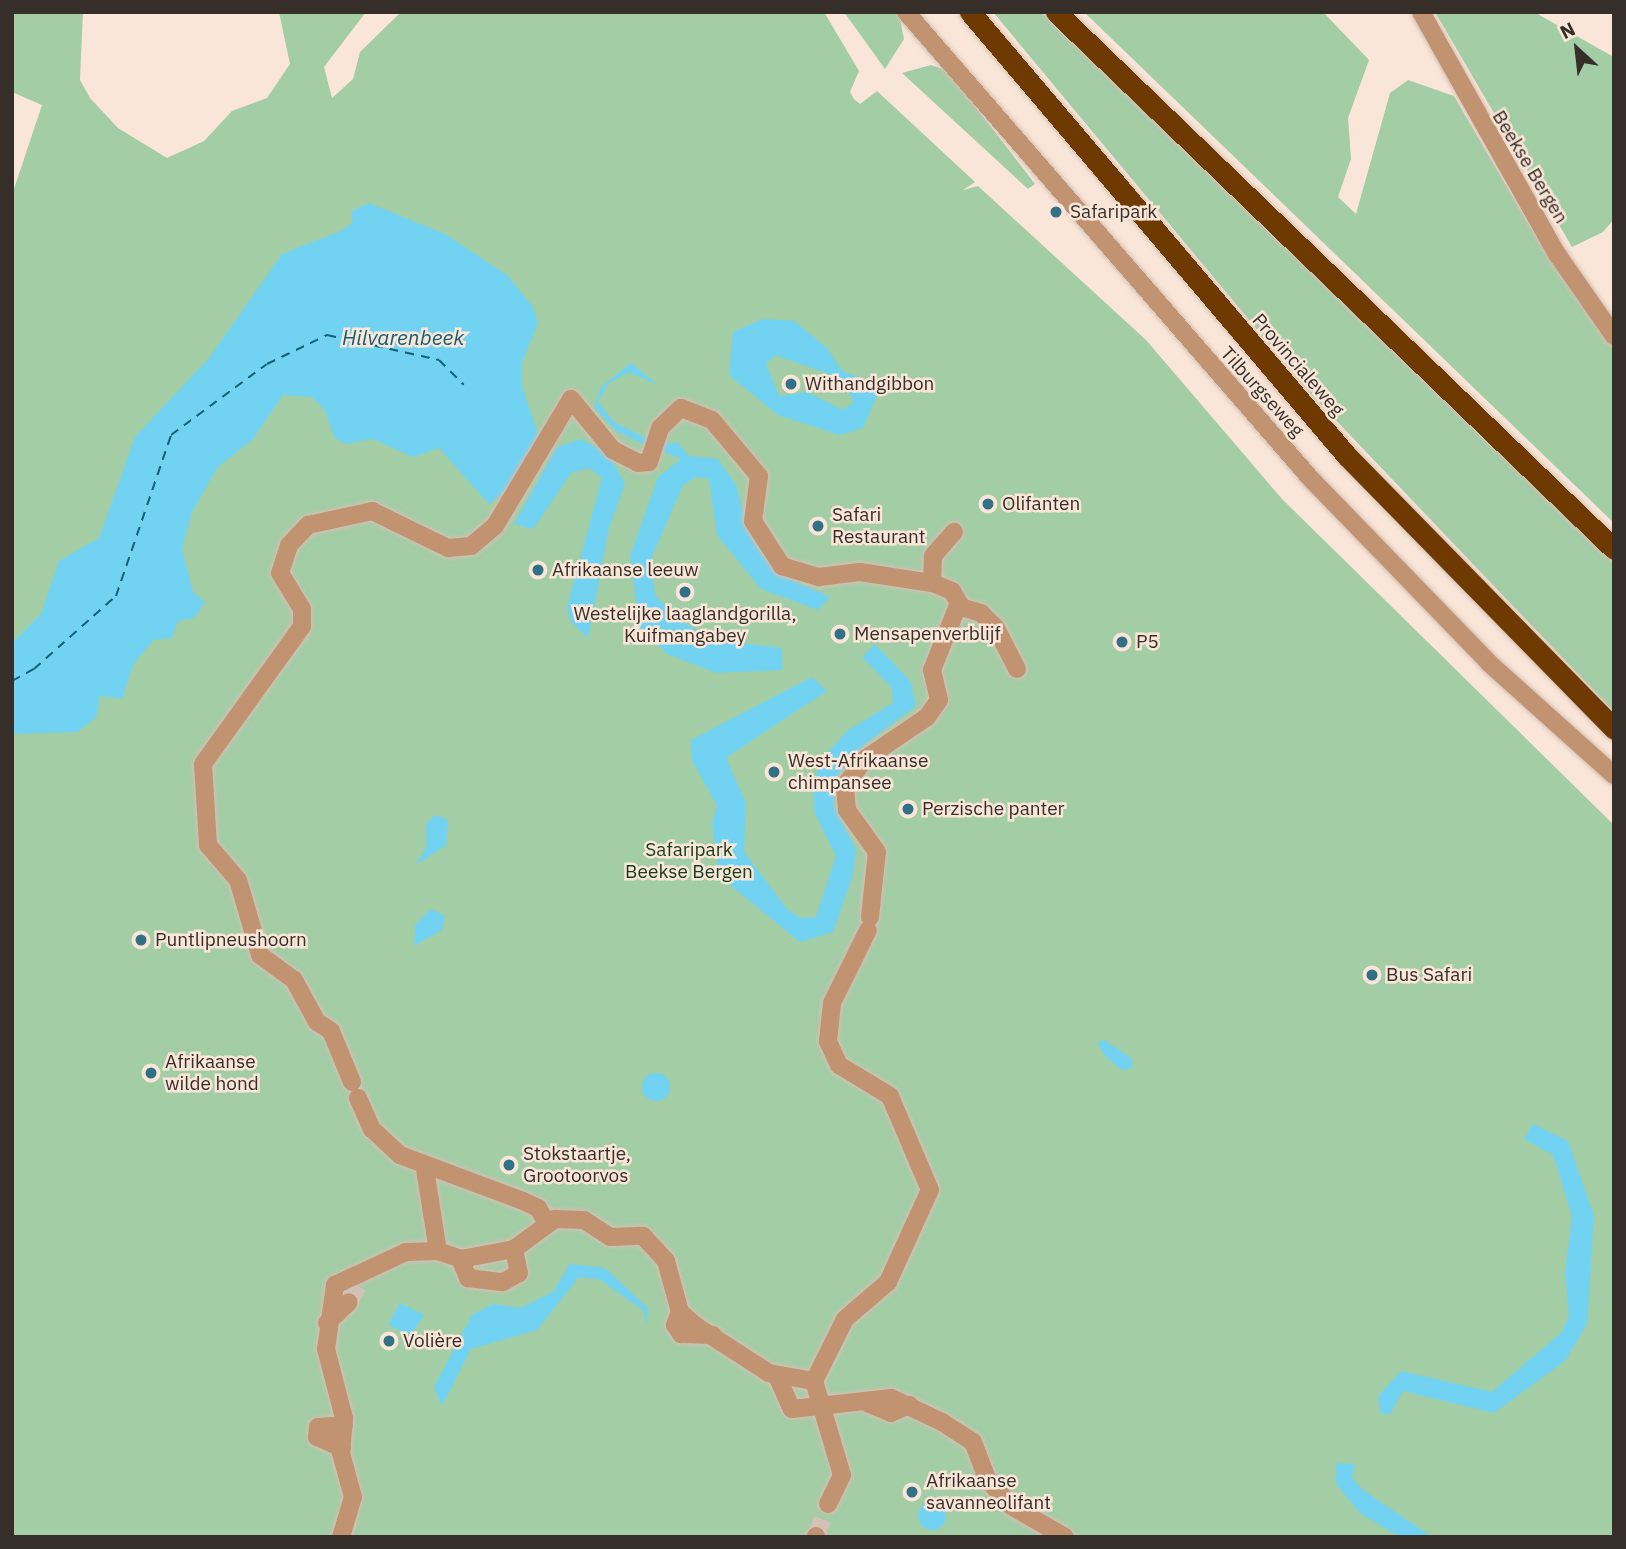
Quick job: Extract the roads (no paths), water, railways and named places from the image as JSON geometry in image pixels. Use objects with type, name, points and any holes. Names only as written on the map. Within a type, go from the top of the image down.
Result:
[{"type":"highway","name":"Provincialeweg","points":[[970,12],[1347,456],[1614,729]]},
{"type":"highway","points":[[1056,12],[1614,549]]},
{"type":"street","name":"Tilburgseweg","points":[[906,12],[1311,479],[1489,663],[1614,775]]},
{"type":"street","name":"Beekse Bergen","points":[[1421,12],[1536,218],[1614,336]]},
{"type":"street","points":[[547,1223],[538,1208],[523,1200],[425,1169],[382,1140],[355,1090],[331,1031],[317,1022],[294,980],[260,955],[238,880],[208,845],[200,793],[206,756],[235,727],[302,626],[302,609],[280,573],[284,554],[308,525],[356,510],[383,514],[401,530],[421,532],[448,548],[471,546],[495,526],[570,399],[585,423],[628,461],[649,462],[670,416],[688,406],[728,434],[759,476],[753,521],[782,566],[819,577],[860,572],[932,583],[952,591],[958,606],[932,670],[939,700],[927,717],[865,759],[845,785],[848,810],[877,852],[869,923],[832,1003],[828,1041],[839,1065],[887,1092],[930,1183],[912,1232],[882,1289],[837,1331],[814,1381],[842,1475],[828,1504]]},
{"type":"street","points":[[932,583],[933,556],[954,532]]},
{"type":"street","points":[[958,606],[981,613],[996,628],[1017,669]]},
{"type":"street","points":[[425,1169],[438,1251]]},
{"type":"street","points":[[341,1537],[353,1497],[342,1448],[344,1425],[326,1349],[327,1323],[335,1285],[406,1252],[438,1251],[460,1259],[514,1249],[547,1223],[584,1220],[610,1237],[643,1236],[656,1243],[671,1269],[680,1312],[777,1376],[814,1381]]},
{"type":"street","points":[[460,1259],[468,1278],[503,1282],[519,1273],[514,1249]]},
{"type":"street","points":[[327,1323],[349,1302]]},
{"type":"street","points":[[777,1376],[792,1409],[849,1398],[869,1404],[891,1398],[969,1437],[977,1461],[987,1479],[1011,1506],[1065,1537]]},
{"type":"street","points":[[342,1448],[317,1437],[318,1427],[344,1425]]},
{"type":"water","name":"Hilvarenbeek","points":[[369,203],[447,235],[508,276],[533,307],[538,323],[522,362],[522,386],[539,437],[510,487],[489,504],[439,448],[413,457],[373,439],[346,444],[334,437],[325,410],[312,397],[283,395],[253,439],[218,467],[192,512],[182,549],[193,592],[205,602],[194,618],[178,621],[172,638],[154,640],[134,663],[122,699],[100,696],[96,718],[77,732],[12,734],[12,643],[41,614],[59,561],[99,538],[135,437],[209,358],[282,254],[341,231],[352,223],[352,211]]},
{"type":"water","points":[[763,319],[794,321],[827,348],[842,371],[873,383],[876,398],[863,428],[840,435],[778,415],[729,375],[733,332]],"holes":[[[775,355],[841,378],[854,402],[843,410],[807,392],[779,396],[766,364]]]},
{"type":"water","points":[[631,363],[658,385],[629,372],[608,384],[598,402],[614,422],[654,442],[652,449],[615,430],[594,408],[601,387]]},
{"type":"water","points":[[581,439],[609,454],[625,484],[609,528],[588,638],[571,622],[567,607],[602,478],[589,468],[571,473],[533,529],[514,524],[557,447]]},
{"type":"water","points":[[659,443],[678,443],[689,456],[718,459],[736,485],[749,535],[776,573],[830,597],[818,610],[761,589],[717,535],[709,479],[696,477],[683,485],[651,559],[655,595],[678,620],[716,640],[782,648],[782,670],[716,673],[667,654],[640,627],[630,556],[658,477],[681,459],[659,450]]},
{"type":"water","points":[[875,644],[911,682],[916,706],[865,744],[835,779],[834,805],[856,850],[853,875],[833,932],[800,942],[719,876],[712,823],[717,805],[692,761],[691,740],[812,677],[827,691],[726,758],[746,803],[744,852],[787,909],[800,918],[816,917],[836,856],[814,812],[813,782],[824,757],[847,731],[893,703],[892,688],[862,657]]},
{"type":"water","points":[[435,815],[448,820],[446,845],[416,865],[427,846],[426,824]]},
{"type":"water","points":[[431,909],[445,916],[442,930],[414,946],[415,925]]},
{"type":"water","points":[[1104,1040],[1131,1058],[1133,1068],[1122,1070],[1106,1057],[1097,1043]]},
{"type":"water","points":[[656,1073],[666,1077],[670,1087],[666,1097],[656,1101],[646,1097],[642,1087],[646,1077]]},
{"type":"water","points":[[1533,1124],[1568,1141],[1594,1216],[1587,1324],[1565,1361],[1494,1413],[1403,1391],[1390,1414],[1381,1414],[1378,1396],[1401,1371],[1492,1392],[1562,1332],[1569,1315],[1565,1274],[1572,1216],[1553,1155],[1524,1139]]},
{"type":"water","points":[[570,1264],[605,1268],[648,1308],[647,1325],[643,1310],[599,1279],[579,1277],[537,1330],[471,1349],[442,1406],[434,1387],[472,1315],[493,1304],[520,1308],[553,1292]]},
{"type":"water","points":[[400,1303],[424,1315],[411,1335],[388,1325]]},
{"type":"water","points":[[1336,1463],[1355,1464],[1352,1478],[1363,1490],[1432,1537],[1400,1537],[1360,1513],[1336,1484]]},
{"type":"water","points":[[932,1502],[942,1506],[946,1516],[942,1526],[932,1530],[922,1526],[918,1516],[922,1506]]},
{"type":"tunnel","points":[[349,1302],[358,1286],[354,1283]]},
{"type":"tunnel","points":[[816,1536],[828,1504]]},
{"type":"place","name":"Safaripark","points":[[1056,212]]},
{"type":"place","name":"Withandgibbon","points":[[791,384]]},
{"type":"place","name":"Olifanten","points":[[988,504]]},
{"type":"place","name":"Safari Restaurant","points":[[818,526]]},
{"type":"place","name":"Afrikaanse leeuw","points":[[538,570]]},
{"type":"place","name":"Westelijke laaglandgorilla, Kuifmangabey","points":[[685,592]]},
{"type":"place","name":"Mensapenverblijf","points":[[840,634]]},
{"type":"place","name":"P5","points":[[1122,642]]},
{"type":"place","name":"West-Afrikaanse chimpansee","points":[[774,772]]},
{"type":"place","name":"Perzische panter","points":[[908,809]]},
{"type":"place","name":"Puntlipneushoorn","points":[[141,940]]},
{"type":"place","name":"Bus Safari","points":[[1372,975]]},
{"type":"place","name":"Afrikaanse wilde hond","points":[[151,1073]]},
{"type":"place","name":"Stokstaartje, Grootoorvos","points":[[509,1165]]},
{"type":"place","name":"Volière","points":[[389,1341]]},
{"type":"place","name":"Afrikaanse savanneolifant","points":[[912,1492]]},
{"type":"park label","name":"Safaripark Beekse Bergen","points":[[689,861]]}]
